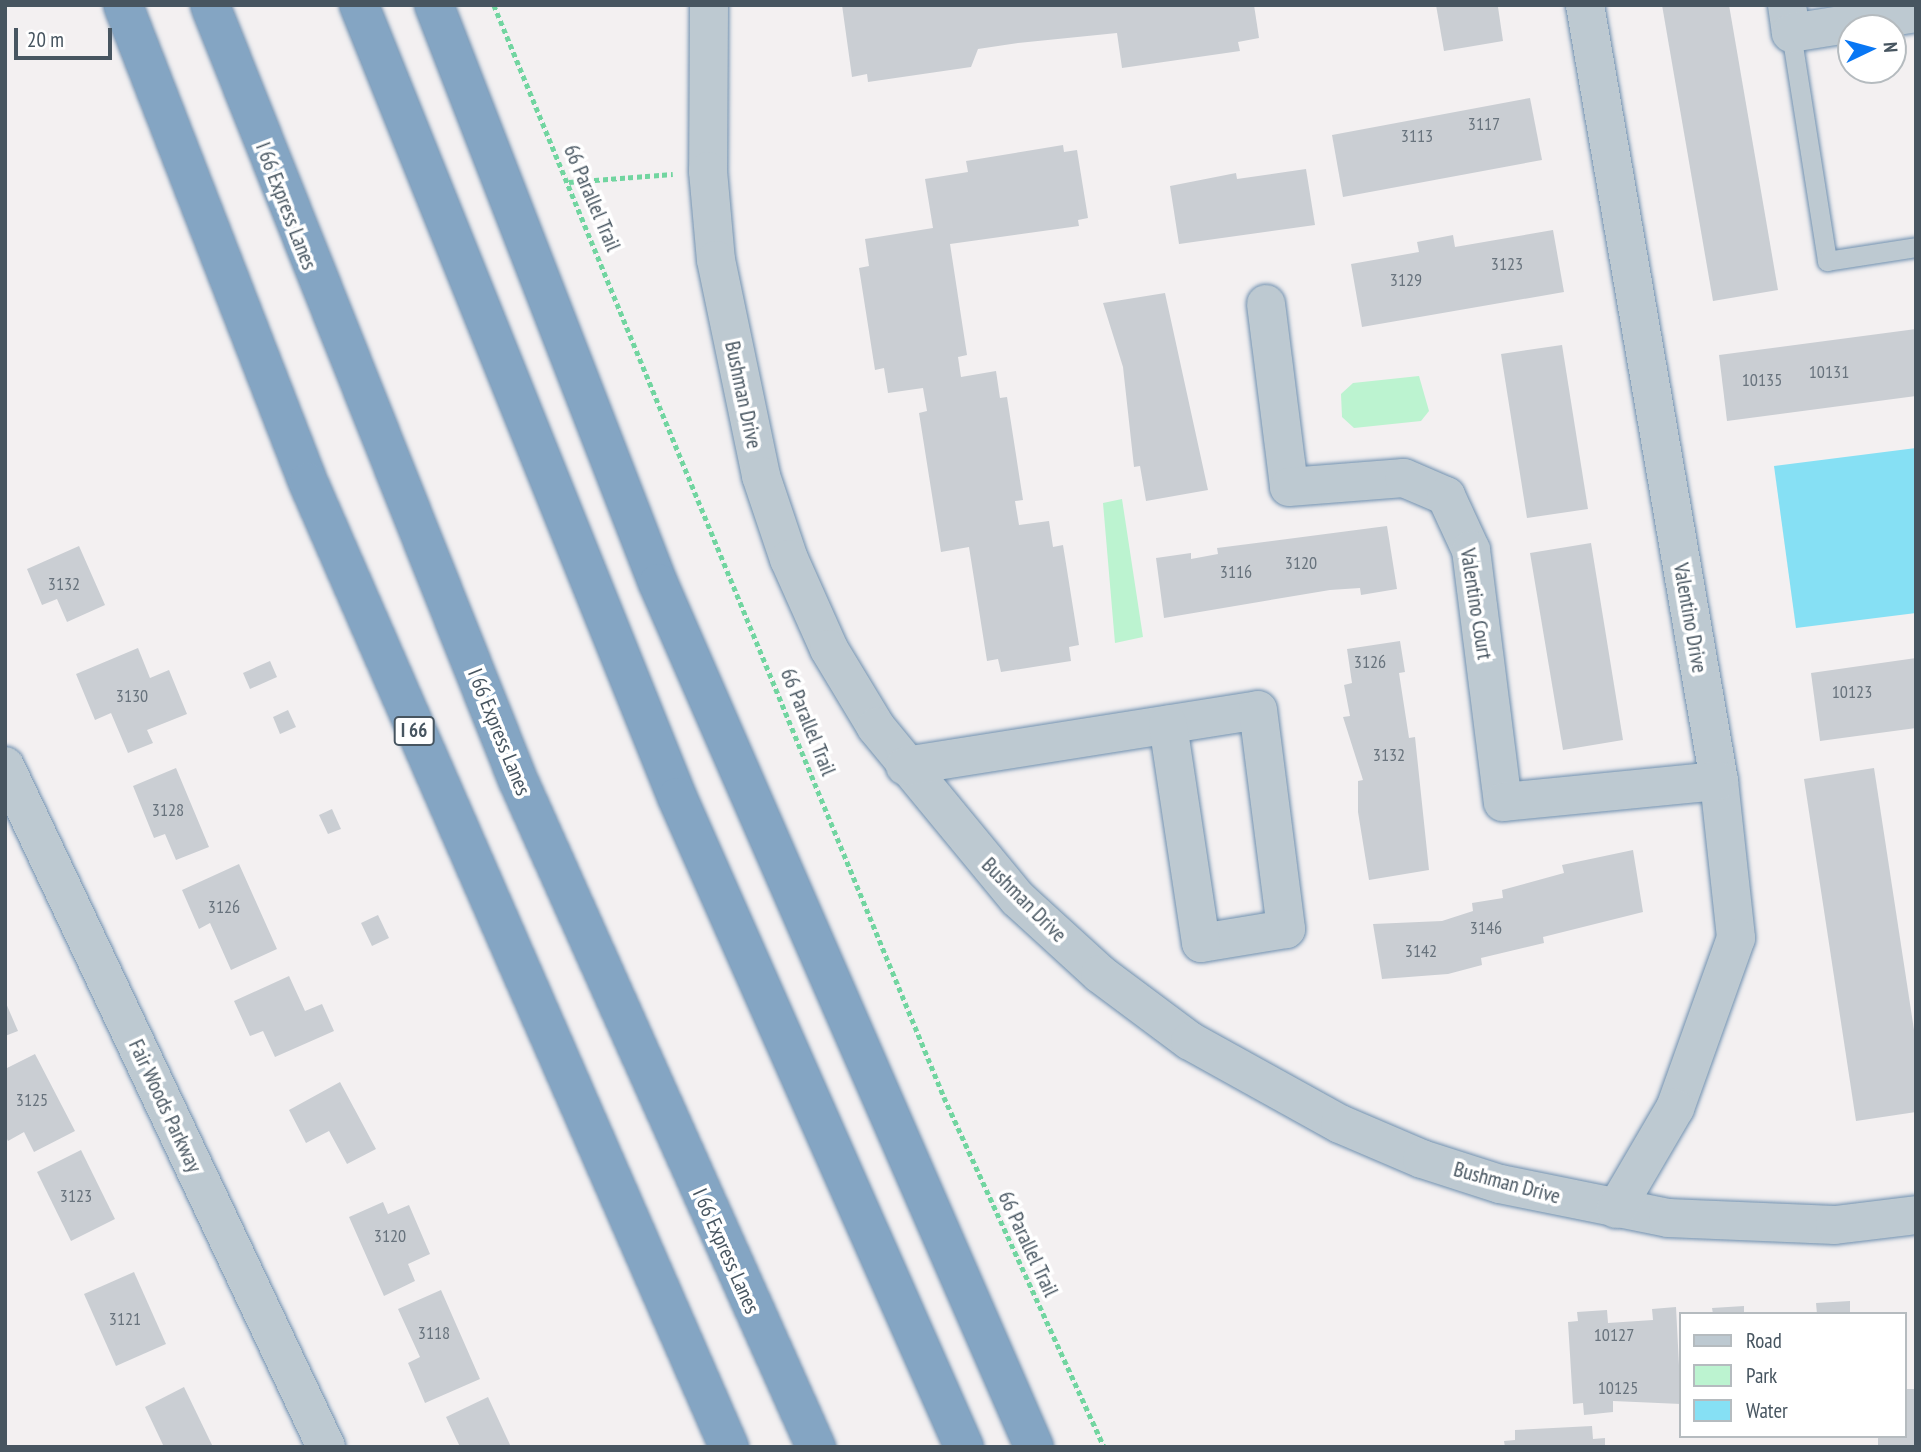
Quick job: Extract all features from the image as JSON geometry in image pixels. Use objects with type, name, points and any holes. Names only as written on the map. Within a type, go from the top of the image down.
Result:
[{"type":"highway","name":"I 66","points":[[123,5],[308,482],[729,1447]]},
{"type":"highway","name":"I 66 Express Lanes","points":[[210,5],[518,780],[816,1447]]},
{"type":"highway","points":[[359,5],[677,797],[964,1447]]},
{"type":"highway","points":[[434,5],[663,596],[1034,1447]]},
{"type":"street","name":"Bushman Drive","points":[[709,5],[708,172],[716,260],[761,476],[829,649],[905,765],[1018,899],[1100,974],[1191,1041],[1340,1124],[1422,1159],[1500,1184],[1616,1209],[1763,1226],[1916,1215]]},
{"type":"street","name":"Valentino Drive","points":[[1584,5],[1719,781],[1736,938],[1675,1108],[1616,1209]]},
{"type":"street","points":[[1789,19],[1916,13]]},
{"type":"street","name":"Valentino Court","points":[[1266,304],[1289,487],[1404,478],[1446,496],[1471,550],[1503,802],[1719,781]]},
{"type":"street","points":[[905,765],[1168,724],[1258,710],[1286,929],[1201,943],[1168,724]]},
{"type":"street","name":"Fair Woods Parkway","points":[[5,766],[326,1447]]},
{"type":"lane","points":[[1789,19],[1827,261],[1916,247]]},
{"type":"path","name":"66 Parallel Trail","points":[[494,5],[944,1097],[1104,1447]]},
{"type":"path","points":[[569,182],[708,172]]},
{"type":"green space","points":[[1419,376],[1429,411],[1421,421],[1354,428],[1342,417],[1341,394],[1353,383]]},
{"type":"green space","points":[[1122,499],[1143,637],[1115,643],[1103,503]]},
{"type":"water","points":[[1916,448],[1916,613],[1796,628],[1774,466]]},
{"type":"building","points":[[842,5],[1254,5],[1259,38],[1238,42],[1240,51],[1122,68],[1117,33],[1018,43],[978,49],[971,67],[868,82],[867,74],[852,77]]},
{"type":"building","points":[[1436,5],[1498,7],[1503,41],[1444,51]]},
{"type":"building","points":[[1662,5],[1729,5],[1778,290],[1713,301]]},
{"type":"building","points":[[1530,98],[1542,160],[1343,197],[1332,135]]},
{"type":"building","points":[[1063,145],[1064,152],[1077,150],[1088,218],[1078,220],[1079,226],[950,244],[967,355],[958,357],[961,377],[996,371],[1000,398],[1007,397],[1023,500],[1015,501],[1019,525],[1049,521],[1053,547],[1063,545],[1079,645],[1069,647],[1071,661],[1001,672],[998,659],[987,661],[969,547],[941,552],[919,413],[927,411],[923,388],[888,393],[884,368],[875,370],[859,268],[869,266],[865,239],[933,228],[925,179],[968,172],[966,161]]},
{"type":"building","points":[[1306,169],[1315,225],[1179,244],[1170,186],[1236,173],[1237,179]]},
{"type":"building","points":[[1553,230],[1564,292],[1362,327],[1351,264],[1419,252],[1417,242],[1453,235],[1455,247]]},
{"type":"building","points":[[1165,293],[1208,490],[1146,501],[1140,466],[1134,467],[1123,367],[1103,303]]},
{"type":"building","points":[[1916,329],[1916,396],[1727,421],[1719,355]]},
{"type":"building","points":[[1562,345],[1588,509],[1527,518],[1501,354]]},
{"type":"building","points":[[1387,526],[1397,589],[1361,595],[1360,588],[1330,590],[1164,618],[1156,558],[1191,553],[1191,559],[1218,554],[1217,548]]},
{"type":"building","points":[[1591,543],[1623,740],[1563,750],[1530,553]]},
{"type":"building","points":[[79,546],[105,605],[67,622],[57,599],[42,605],[27,569]]},
{"type":"building","points":[[1400,641],[1405,672],[1399,673],[1409,738],[1415,737],[1429,870],[1369,880],[1358,812],[1358,781],[1363,780],[1343,717],[1350,716],[1344,685],[1352,683],[1347,649]]},
{"type":"building","points":[[138,648],[150,678],[169,670],[187,714],[147,730],[153,743],[128,753],[111,713],[95,720],[76,674]]},
{"type":"building","points":[[1916,658],[1916,728],[1820,741],[1811,673]]},
{"type":"building","points":[[270,661],[277,677],[250,689],[243,673]]},
{"type":"building","points":[[288,710],[296,727],[280,734],[273,717]]},
{"type":"building","points":[[176,768],[209,847],[176,860],[165,834],[154,838],[133,786]]},
{"type":"building","points":[[1874,768],[1916,1043],[1916,1112],[1856,1121],[1804,779]]},
{"type":"building","points":[[332,809],[341,829],[328,834],[319,815]]},
{"type":"building","points":[[1633,850],[1643,912],[1543,937],[1544,943],[1481,958],[1482,965],[1448,974],[1382,979],[1373,924],[1442,921],[1473,911],[1472,903],[1503,898],[1502,890],[1564,873],[1562,865]]},
{"type":"building","points":[[239,864],[277,949],[231,970],[210,923],[199,929],[182,890]]},
{"type":"building","points":[[378,915],[389,938],[372,946],[361,923]]},
{"type":"building","points":[[289,976],[305,1011],[322,1004],[334,1031],[275,1057],[263,1031],[250,1036],[234,1001]]},
{"type":"building","points":[[5,1001],[18,1031],[5,1036]]},
{"type":"building","points":[[35,1054],[75,1131],[34,1152],[24,1132],[8,1141],[5,1135],[5,1069]]},
{"type":"building","points":[[340,1082],[376,1149],[347,1164],[329,1131],[306,1143],[289,1110]]},
{"type":"building","points":[[81,1150],[115,1219],[71,1241],[37,1172]]},
{"type":"building","points":[[383,1202],[388,1214],[409,1205],[430,1254],[408,1264],[415,1281],[384,1296],[349,1217]]},
{"type":"building","points":[[134,1272],[166,1344],[116,1366],[84,1294]]},
{"type":"building","points":[[441,1290],[480,1379],[425,1403],[408,1363],[420,1357],[398,1309]]},
{"type":"building","points":[[1850,1301],[1850,1312],[1817,1312],[1816,1303]]},
{"type":"building","points":[[1744,1306],[1744,1312],[1713,1312],[1712,1308]]},
{"type":"building","points":[[1676,1307],[1680,1404],[1613,1401],[1613,1412],[1584,1415],[1583,1403],[1573,1404],[1568,1322],[1578,1321],[1577,1312],[1607,1310],[1608,1323],[1653,1320],[1652,1309]]},
{"type":"building","points":[[184,1387],[213,1447],[164,1447],[145,1407]]},
{"type":"building","points":[[1907,1389],[1916,1389],[1916,1447],[1878,1447],[1878,1438],[1907,1438]]},
{"type":"building","points":[[488,1397],[511,1447],[460,1447],[446,1417]]},
{"type":"building","points":[[1592,1426],[1593,1439],[1605,1438],[1605,1447],[1505,1447],[1504,1441],[1515,1440],[1515,1430]]}]
